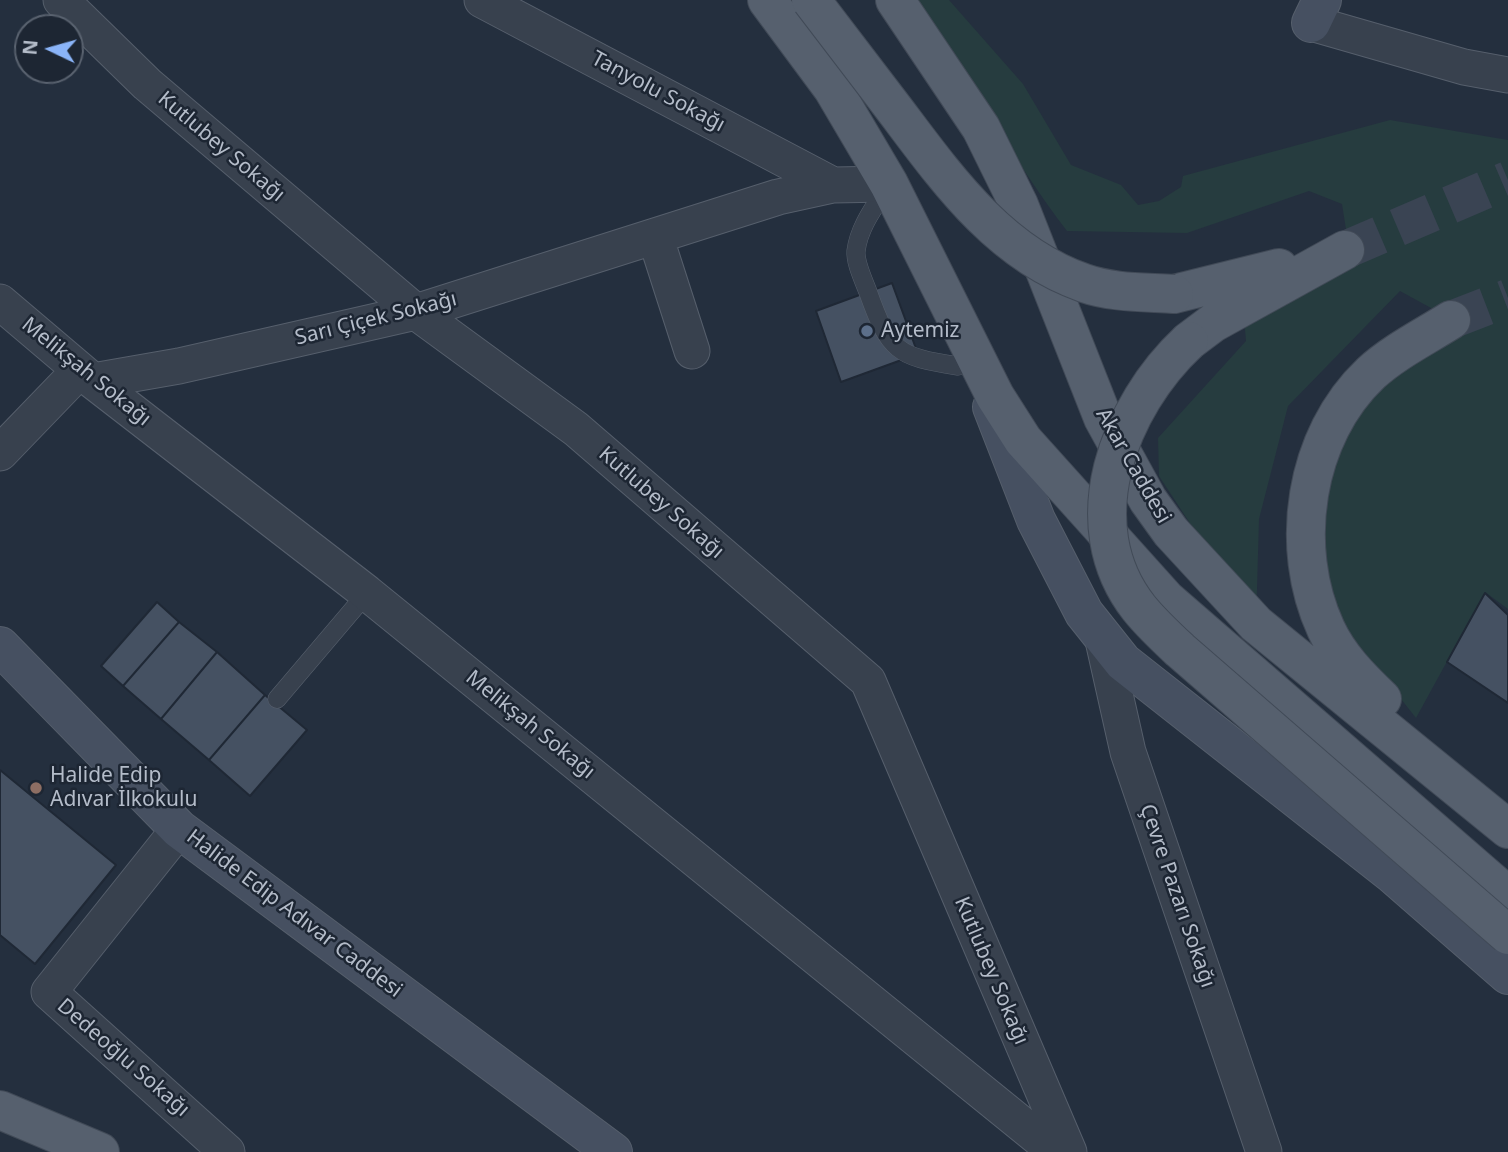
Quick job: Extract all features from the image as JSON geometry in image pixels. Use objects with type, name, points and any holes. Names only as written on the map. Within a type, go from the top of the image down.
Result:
[{"type":"main road","points":[[767,0],[833,89],[889,184],[974,355],[1023,440],[1166,599],[1508,896]]},
{"type":"main road","points":[[811,0],[938,167],[980,215],[1012,243],[1044,265],[1086,284],[1174,295],[1234,282],[1345,250],[1213,323],[1168,360],[1145,392],[1114,457],[1107,534],[1120,573],[1138,607],[1180,650],[1508,935]]},
{"type":"main road","name":"Akar Caddesi","points":[[895,3],[981,128],[1019,205],[1103,418],[1148,500],[1171,532],[1256,624],[1496,819]]},
{"type":"main road","points":[[1451,320],[1371,373],[1343,406],[1321,448],[1308,502],[1304,556],[1314,600],[1327,631],[1351,669],[1496,819]]},
{"type":"main road","points":[[0,1110],[100,1152]]},
{"type":"main road","points":[[0,1133],[39,1152]]},
{"type":"street","name":"Kutlubey Sokağı","points":[[61,0],[147,84],[416,312],[576,429],[868,681],[1069,1152]]},
{"type":"street","name":"Tanyolu Sokağı","points":[[482,0],[833,185]]},
{"type":"street","points":[[1316,12],[1464,66],[1508,75]]},
{"type":"street","name":"Sarı Çiçek Sokağı","points":[[86,375],[179,366],[416,312],[778,197],[833,185],[889,184]]},
{"type":"street","points":[[655,236],[692,351]]},
{"type":"street","name":"Melikşah Sokağı","points":[[0,302],[86,375],[368,593],[1056,1152]]},
{"type":"street","points":[[974,355],[1035,520],[1084,613],[1123,662],[1391,873],[1508,975]]},
{"type":"street","points":[[0,453],[86,375]]},
{"type":"street","name":"Çevre Pazarı Sokağı","points":[[1102,636],[1128,752],[1264,1152]]},
{"type":"street","name":"Halide Edip Adıvar Caddesi","points":[[0,646],[179,829],[613,1152]]},
{"type":"street","name":"Dedeoğlu Sokağı","points":[[179,829],[49,992],[227,1152]]},
{"type":"lane","points":[[889,184],[863,224],[856,253],[881,327],[897,350],[920,360],[958,366],[974,355]]},
{"type":"lane","points":[[277,699],[368,593]]},
{"type":"green space","points":[[915,0],[949,0],[1023,84],[1071,165],[1121,185],[1138,205],[1159,201],[1181,187],[1183,176],[1390,120],[1508,140],[1508,609],[1485,592],[1416,718],[1321,598],[1321,448],[1442,314],[1400,291],[1288,406],[1259,519],[1256,624],[1159,476],[1158,438],[1246,341],[1244,318],[1348,242],[1342,204],[1309,191],[1187,233],[1067,231],[1027,175]]},
{"type":"building","points":[[892,283],[918,354],[841,382],[816,311]]},
{"type":"building","points":[[1485,593],[1508,615],[1508,703],[1447,662]]},
{"type":"building","points":[[157,602],[179,622],[123,686],[101,666]]},
{"type":"building","points":[[179,622],[217,652],[161,719],[123,686]]},
{"type":"building","points":[[217,652],[265,695],[209,760],[161,719]]},
{"type":"building","points":[[265,695],[307,730],[250,796],[209,760]]},
{"type":"building","points":[[0,770],[116,865],[35,964],[0,935]]},
{"type":"tunnel","points":[[1345,250],[1508,180]]},
{"type":"tunnel","points":[[1451,320],[1508,298]]},
{"type":"place","name":"Aytemiz","points":[[867,331]]},
{"type":"place","name":"Halide Edip Adıvar İlkokulu","points":[[36,788]]}]
